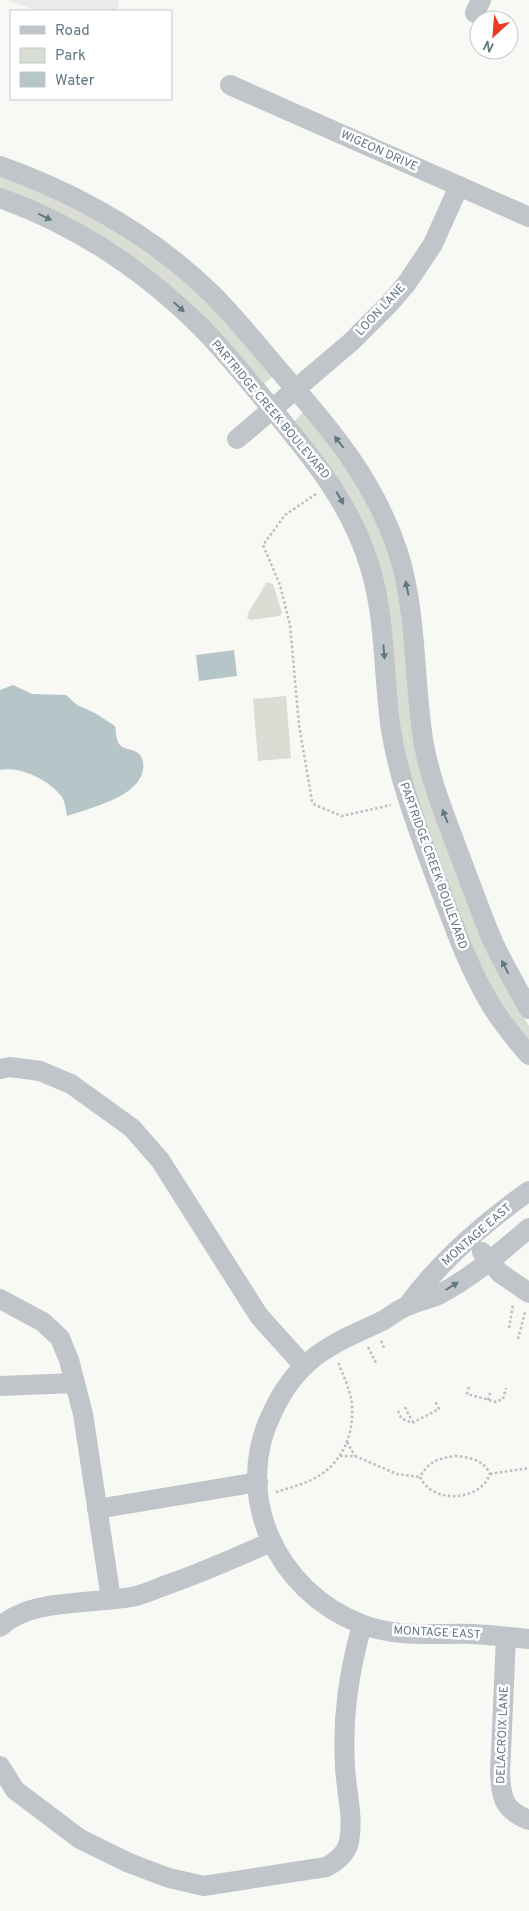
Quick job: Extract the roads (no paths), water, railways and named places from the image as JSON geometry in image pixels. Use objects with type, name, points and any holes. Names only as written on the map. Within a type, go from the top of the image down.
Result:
[{"type":"street","name":"WIGEON DRIVE","points":[[230,85],[529,217]]},
{"type":"street","points":[[0,166],[38,180],[84,202],[135,232],[163,252],[210,293],[295,388],[357,466],[382,513],[394,544],[409,601],[424,745],[440,803],[494,943],[529,1009]]},
{"type":"street","name":"LOON LANE","points":[[238,439],[373,321],[407,283],[433,244],[459,186]]},
{"type":"street","name":"PARTRIDGE CREEK BOULEVARD","points":[[0,198],[69,229],[105,249],[131,266],[156,286],[201,327],[311,455],[334,489],[361,541],[377,592],[391,730],[404,789],[462,944],[476,976],[501,1021],[529,1055]]},
{"type":"street","points":[[0,1069],[10,1067],[40,1071],[70,1084],[132,1128],[160,1160],[259,1316],[304,1366]]},
{"type":"street","name":"MONTAGE EAST","points":[[408,1305],[424,1282],[471,1238],[529,1191]]},
{"type":"street","name":"MONTAGE EAST","points":[[529,1228],[489,1261],[437,1296],[408,1305],[386,1319],[329,1348],[304,1366],[294,1376],[280,1397],[268,1421],[261,1442],[258,1482],[262,1516],[271,1542],[291,1573],[306,1590],[322,1604],[342,1616],[362,1625],[407,1634],[474,1634],[529,1639]]},
{"type":"street","points":[[471,1238],[489,1261],[513,1284],[523,1303]]},
{"type":"street","points":[[0,1299],[43,1322],[60,1338],[69,1360],[83,1414],[111,1598]]},
{"type":"street","points":[[0,1386],[75,1383]]},
{"type":"street","points":[[97,1509],[258,1482]]},
{"type":"street","points":[[0,1627],[9,1619],[34,1610],[136,1596],[214,1568],[271,1542]]},
{"type":"street","points":[[0,1766],[15,1790],[80,1840],[129,1863],[169,1878],[204,1886],[326,1867],[343,1854],[348,1845],[351,1827],[345,1766],[344,1718],[353,1658],[362,1625]]},
{"type":"street","name":"DELACROIX LANE","points":[[506,1637],[500,1772],[501,1792],[506,1805],[516,1815],[529,1820]]},
{"type":"water","points":[[234,650],[237,676],[199,681],[196,655]]},
{"type":"water","points":[[13,685],[32,694],[66,695],[77,705],[95,713],[115,726],[120,745],[134,751],[142,759],[143,772],[137,782],[121,796],[99,806],[67,816],[62,797],[50,785],[25,772],[8,769],[0,770],[0,690]]}]
